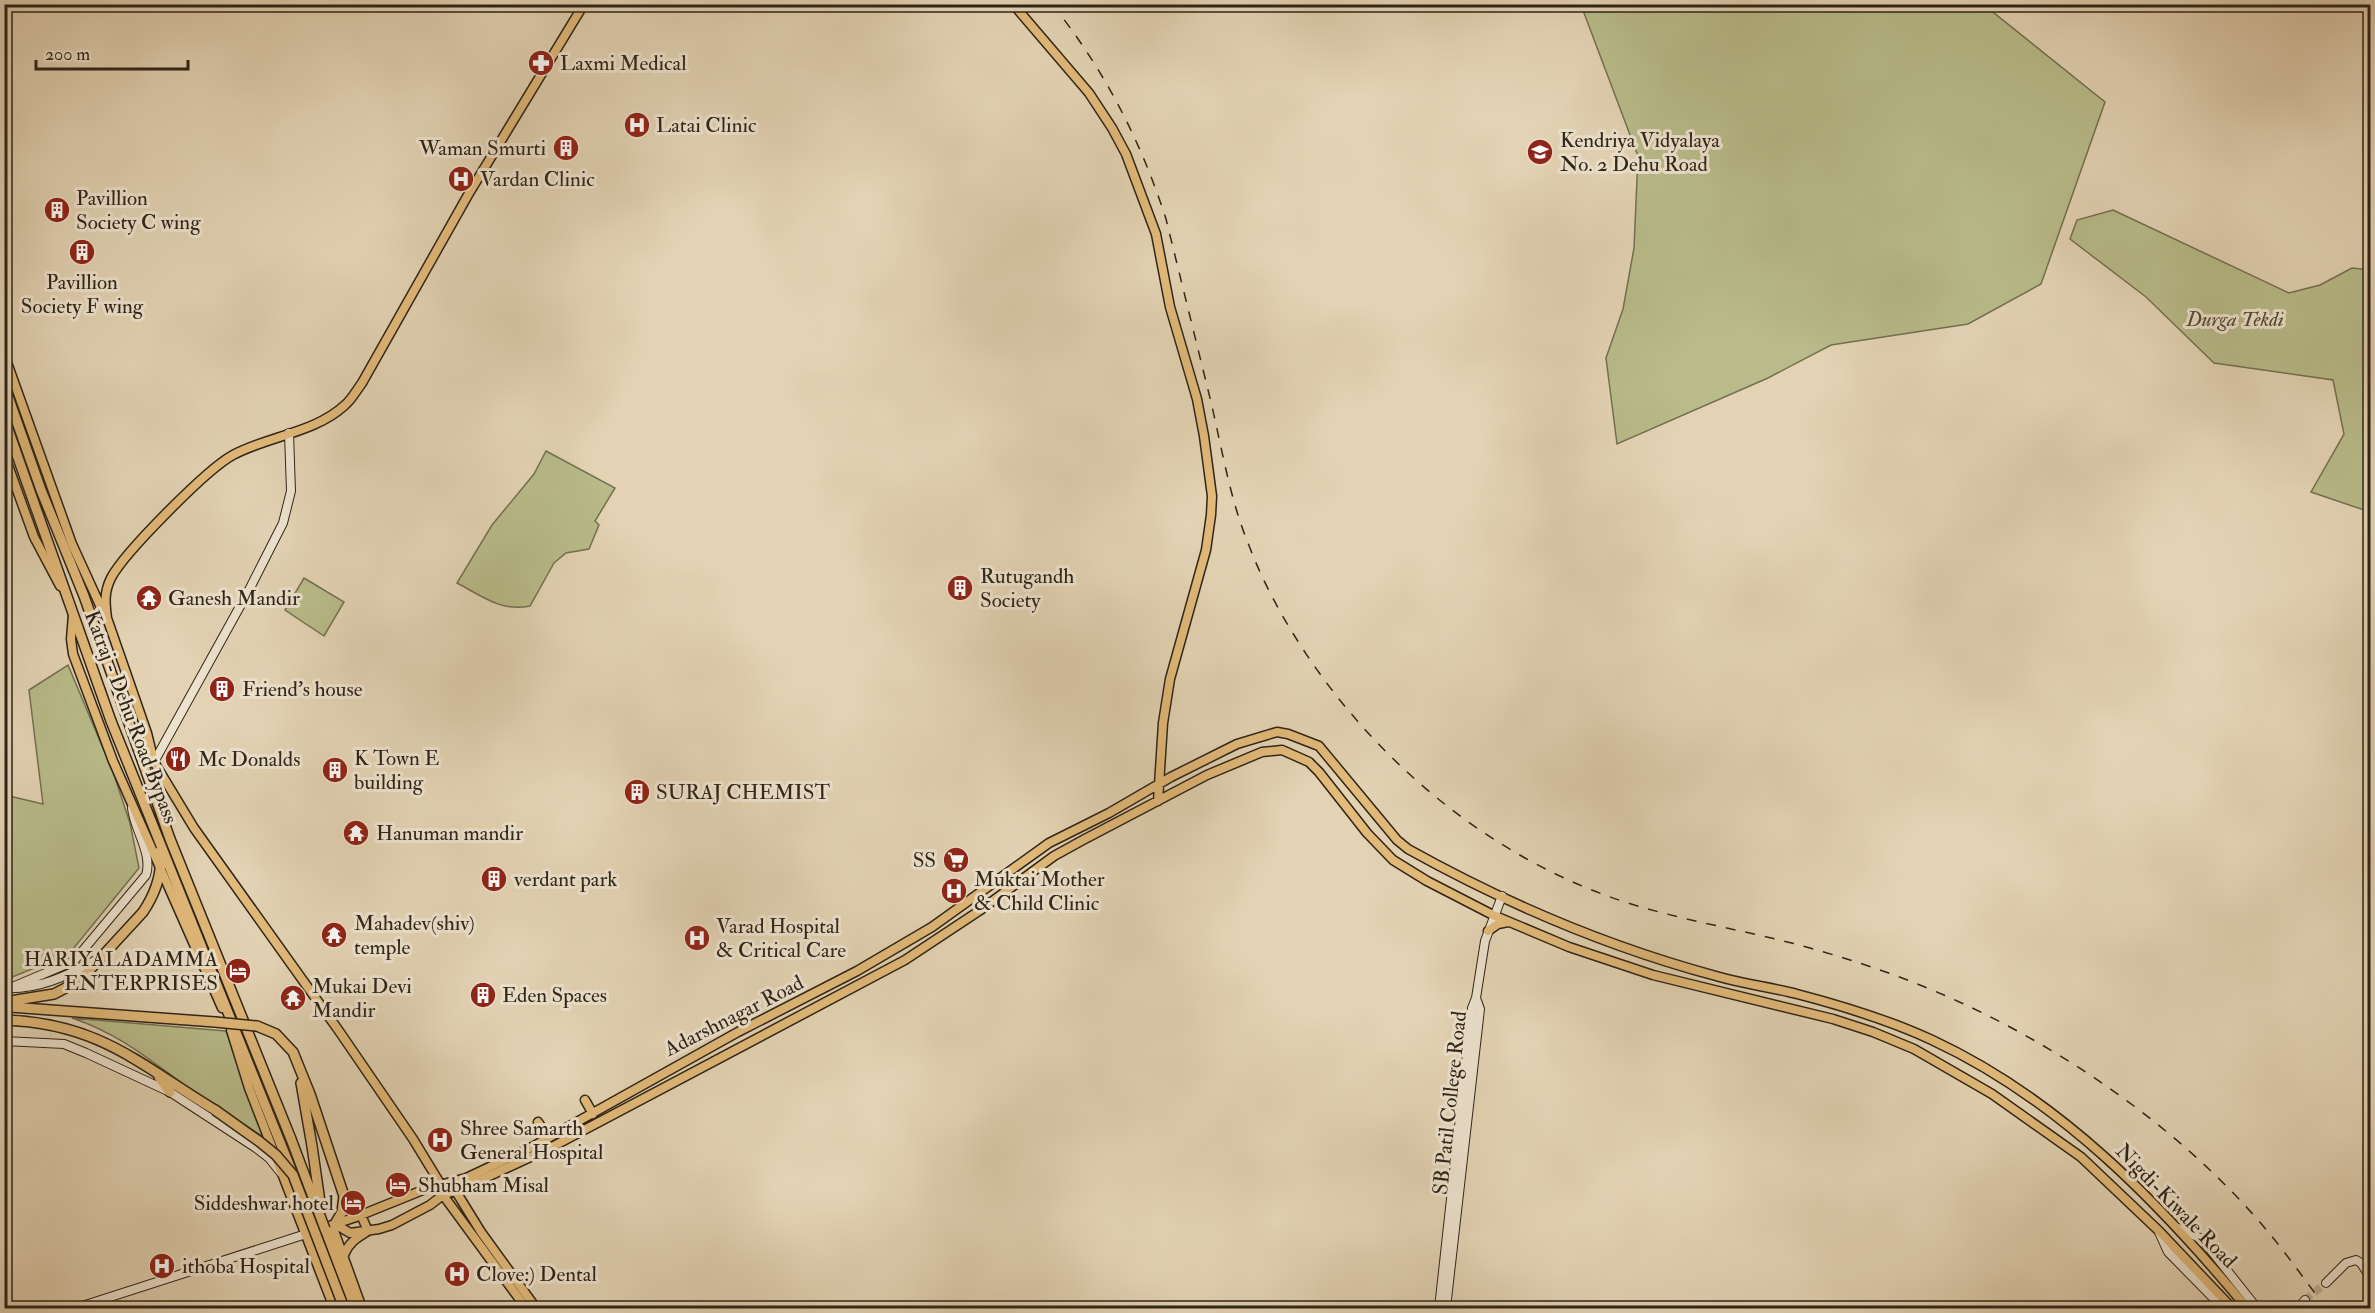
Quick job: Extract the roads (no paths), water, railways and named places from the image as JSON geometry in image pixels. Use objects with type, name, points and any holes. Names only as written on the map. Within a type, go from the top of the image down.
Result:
[{"type":"highway","name":"Katraj - Dehu Road Bypass","points":[[4,386],[39,483],[84,596],[170,839],[291,1139],[330,1226]]},
{"type":"highway","name":"Katraj - Dehu Road Bypass","points":[[4,418],[111,721],[232,1027],[281,1144],[288,1176],[344,1308]]},
{"type":"highway","points":[[84,596],[94,593]]},
{"type":"highway","points":[[145,770],[154,762]]},
{"type":"highway","points":[[4,1004],[43,997],[64,989],[85,975],[143,912],[155,891],[160,873],[159,842]]},
{"type":"highway","points":[[4,1004],[257,1026],[284,1040],[310,1094],[342,1188],[344,1203],[342,1212],[330,1226]]},
{"type":"highway","points":[[4,1020],[39,1023],[84,1033],[126,1052],[260,1142],[288,1176]]},
{"type":"highway","points":[[297,1063],[330,1226],[354,1308]]},
{"type":"highway","points":[[154,1070],[170,1092]]},
{"type":"main road","points":[[106,618],[105,592],[112,576],[136,546],[185,495],[231,456],[336,412],[349,401],[362,383],[468,195],[584,4]]},
{"type":"main road","points":[[1013,4],[1100,107],[1126,154],[1156,234],[1170,308],[1197,399],[1212,496],[1212,515],[1206,550],[1170,679],[1163,723],[1158,801]]},
{"type":"main road","points":[[4,354],[72,544],[106,618],[147,733],[154,762],[194,828],[339,1031],[413,1139],[441,1185]]},
{"type":"main road","points":[[4,454],[34,537],[68,599]]},
{"type":"main road","points":[[73,615],[71,639],[73,654],[160,873],[232,1027],[249,1088],[288,1176],[306,1234],[334,1308]]},
{"type":"main road","name":"Adarshnagar Road","points":[[306,1234],[361,1215],[394,1200],[466,1178],[593,1114],[738,1032],[857,972],[932,927],[1049,843],[1237,744],[1265,735],[1277,732],[1288,734],[1319,746],[1397,840],[1408,849],[1502,896]]},
{"type":"main road","name":"Adarshnagar Road","points":[[368,1231],[392,1225],[443,1195],[550,1148],[840,995],[905,960],[979,911],[1054,856],[1188,784],[1262,752],[1282,750],[1302,758],[1318,772],[1367,833],[1393,860],[1427,881],[1493,915]]},
{"type":"main road","name":"Nigdi-Kiwale Road","points":[[1502,896],[1536,914],[1618,946],[1717,977],[1796,994],[1854,1010],[1904,1028],[1956,1052],[2039,1103],[2107,1158],[2159,1208],[2247,1308]]},
{"type":"main road","name":"Nigdi-Kiwale Road","points":[[1493,915],[1569,947],[1653,975],[1785,1007],[1873,1032],[1906,1046],[1992,1094],[2081,1157],[2159,1231],[2228,1307]]},
{"type":"main road","points":[[1488,931],[1498,924],[1508,922]]},
{"type":"main road","points":[[585,1100],[593,1114]]},
{"type":"main road","points":[[538,1122],[548,1137]]},
{"type":"main road","points":[[455,1190],[481,1232],[536,1308]]},
{"type":"main road","points":[[443,1195],[526,1308]]},
{"type":"main road","points":[[361,1215],[368,1231]]},
{"type":"main road","points":[[330,1226],[350,1233],[368,1231]]},
{"type":"main road","points":[[330,1226],[344,1255],[362,1308]]},
{"type":"main road","points":[[344,1255],[347,1247],[354,1240],[368,1231]]},
{"type":"street","points":[[154,762],[249,590],[283,523],[291,491],[289,433]]},
{"type":"street","points":[[7,988],[74,962],[146,875],[148,861],[133,819],[131,803]]},
{"type":"street","points":[[1476,998],[1488,931],[1502,896]]},
{"type":"street","points":[[7,988],[27,988],[45,984],[73,973],[101,958]]},
{"type":"street","name":"SB Patil College Road","points":[[1439,1308],[1472,1008],[1476,998]]},
{"type":"street","name":"SB Patil College Road","points":[[1446,1308],[1480,1009],[1476,998]]},
{"type":"street","points":[[4,1041],[69,1046],[130,1072],[170,1092],[256,1148],[288,1176]]},
{"type":"street","points":[[2174,1226],[2202,1239],[2257,1308]]},
{"type":"street","points":[[76,1308],[306,1234]]},
{"type":"street","points":[[2326,1283],[2351,1260],[2361,1263],[2370,1277]]},
{"type":"street","points":[[2298,1308],[2305,1300]]},
{"type":"tunnel","points":[[2305,1300],[2326,1283]]},
{"type":"railway","points":[[1052,4],[1104,80],[1133,134],[1156,190],[1166,219],[1231,491],[1258,567],[1287,624],[1324,680],[1358,722],[1396,762],[1437,798],[1481,831],[1528,860],[1577,884],[1651,910],[1787,942],[1872,967],[1932,990],[2025,1035],[2115,1092],[2198,1159],[2269,1233],[2326,1308]]},
{"type":"place","name":"Laxmi Medical","points":[[541,63]]},
{"type":"place","name":"Latai Clinic","points":[[637,125]]},
{"type":"place","name":"Waman Smurti","points":[[566,148]]},
{"type":"place","name":"Kendriya Vidyalaya No. 2 Dehu Road","points":[[1540,152]]},
{"type":"place","name":"Vardan Clinic","points":[[461,179]]},
{"type":"place","name":"Pavillion Society C wing","points":[[57,210]]},
{"type":"place","name":"Pavillion Society F wing","points":[[82,252]]},
{"type":"place","name":"Rutugandh Society","points":[[960,588]]},
{"type":"place","name":"Ganesh Mandir","points":[[149,598]]},
{"type":"place","name":"Friend's house","points":[[222,689]]},
{"type":"place","name":"Mc Donalds","points":[[178,759]]},
{"type":"place","name":"K Town E building","points":[[335,770]]},
{"type":"place","name":"SURAJ CHEMIST","points":[[637,792]]},
{"type":"place","name":"Hanuman mandir","points":[[356,833]]},
{"type":"place","name":"SS","points":[[956,860]]},
{"type":"place","name":"verdant park","points":[[494,879]]},
{"type":"place","name":"Muktai Mother & Child Clinic","points":[[954,891]]},
{"type":"place","name":"Mahadev(shiv) temple","points":[[334,935]]},
{"type":"place","name":"Varad Hospital & Critical Care","points":[[697,938]]},
{"type":"place","name":"HARIYALADAMMA ENTERPRISES","points":[[238,971]]},
{"type":"place","name":"Eden Spaces","points":[[483,995]]},
{"type":"place","name":"Mukai Devi Mandir","points":[[293,998]]},
{"type":"place","name":"Shree Samarth General Hospital","points":[[440,1140]]},
{"type":"place","name":"Shubham Misal","points":[[398,1185]]},
{"type":"place","name":"Siddeshwar hotel","points":[[353,1203]]},
{"type":"place","name":"ithoba Hospital","points":[[162,1266]]},
{"type":"place","name":"Clove:) Dental","points":[[457,1274]]},
{"type":"park label","name":"Durga Tekdi","points":[[2235,319]]}]
